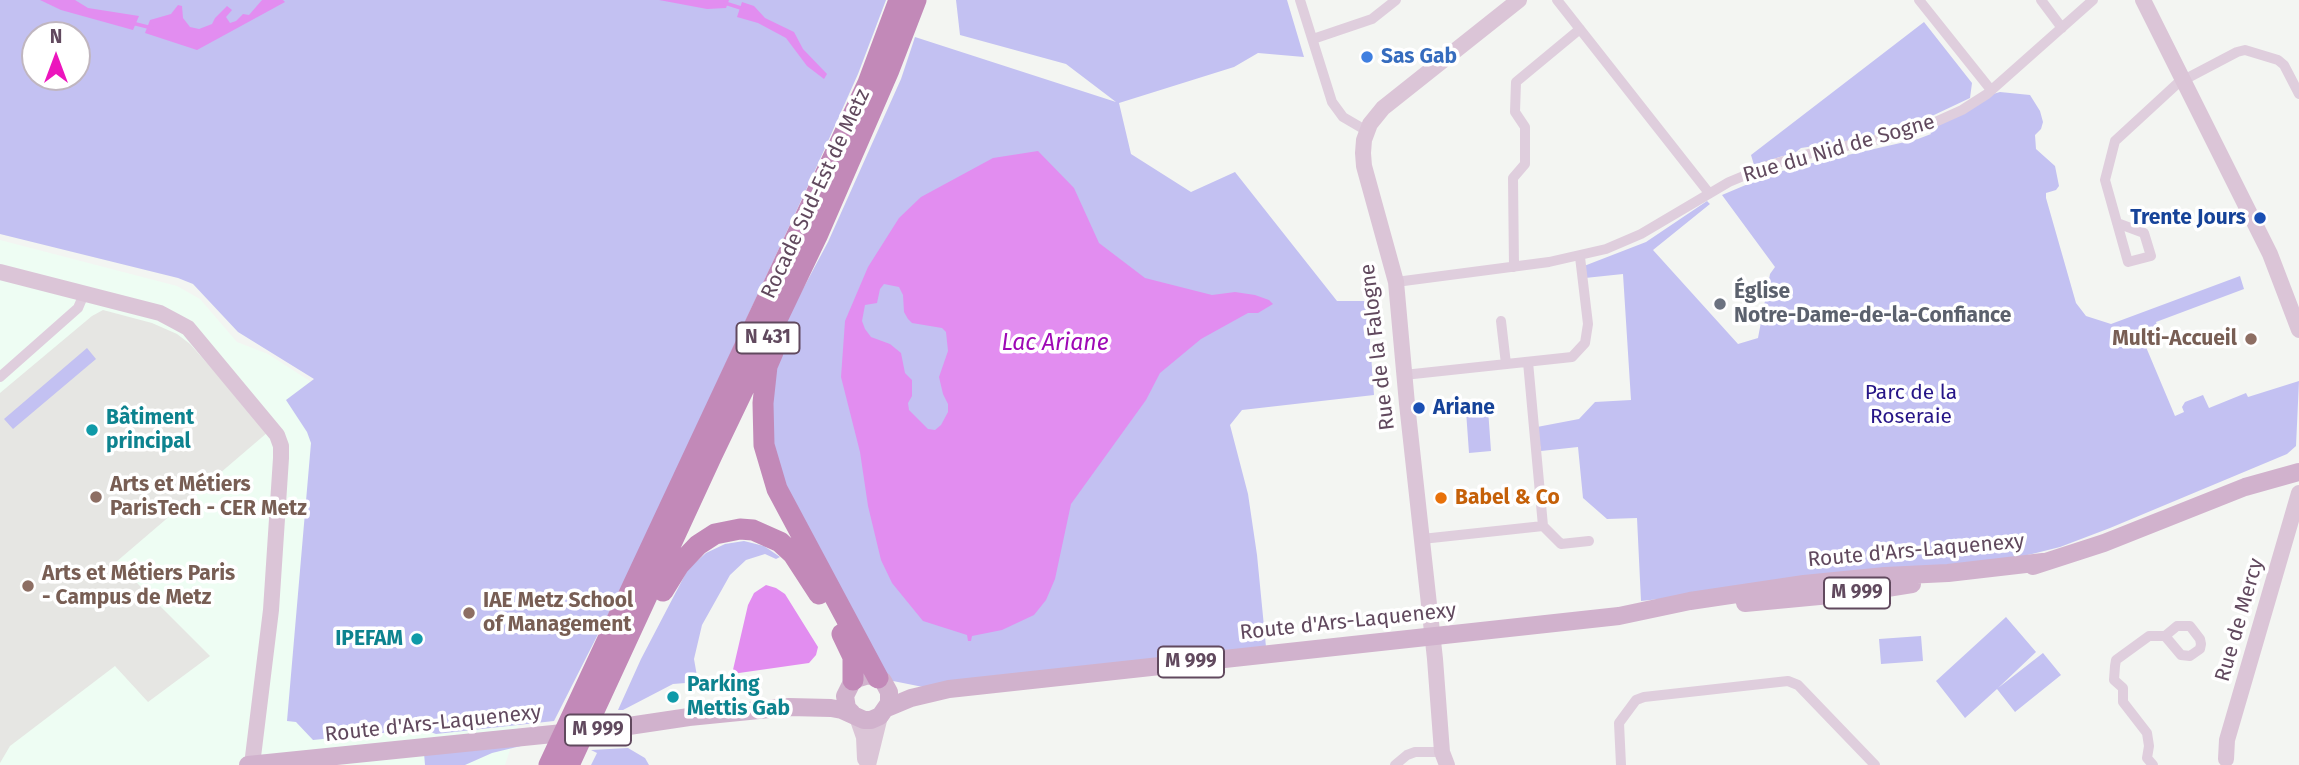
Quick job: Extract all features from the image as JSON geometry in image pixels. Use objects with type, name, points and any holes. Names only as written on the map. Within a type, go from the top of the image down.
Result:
[{"type":"highway","name":"Rocade Sud-Est de Metz","points":[[559,764],[578,703],[605,669],[868,83],[899,0]]},
{"type":"highway","name":"Rocade Sud-Est de Metz","points":[[559,764],[817,236],[889,70],[916,0]]},
{"type":"highway","points":[[817,236],[768,366],[762,403],[764,445],[778,489],[881,680]]},
{"type":"highway","points":[[605,669],[679,565],[698,545],[715,534],[740,529],[765,534],[780,542],[793,554],[812,582],[853,657],[851,682]]},
{"type":"highway","points":[[538,765],[578,703]]},
{"type":"main road","name":"Route d'Ars-Laquenexy","points":[[884,712],[911,698],[949,689],[1619,616],[1668,606],[1774,601],[2001,574],[2104,543],[2245,487],[2299,472]]},
{"type":"main road","points":[[863,675],[881,680],[889,692],[884,712],[870,720],[854,715],[845,702],[846,690],[851,682],[863,675]]},
{"type":"main road","name":"Route d'Ars-Laquenexy","points":[[881,680],[904,687],[949,689]]},
{"type":"main road","name":"Route d'Ars-Laquenexy","points":[[250,765],[622,727],[789,706],[826,696],[851,682]]},
{"type":"main road","name":"Route d'Ars-Laquenexy","points":[[789,706],[831,708],[854,715]]},
{"type":"street","points":[[1300,0],[1332,102],[1343,117],[1367,131],[1383,108],[1518,0]]},
{"type":"street","points":[[1313,39],[1372,19],[1396,0]]},
{"type":"street","points":[[1557,0],[1709,193]]},
{"type":"street","points":[[1919,0],[1991,90]]},
{"type":"street","points":[[2041,0],[2062,28]]},
{"type":"street","name":"Rue du Nid de Sogne","points":[[1396,282],[1580,257],[1634,238],[1709,193],[1770,165],[1812,153],[1913,132],[1962,110],[1991,90],[2093,0]]},
{"type":"street","points":[[2143,0],[2270,254],[2299,330]]},
{"type":"street","points":[[1514,267],[1513,178],[1525,164],[1525,127],[1516,112],[1516,82],[1580,29]]},
{"type":"street","points":[[2117,223],[2105,180],[2115,141],[2183,80],[2245,50],[2278,60],[2284,65],[2299,94]]},
{"type":"street","name":"Rue de la Falogne","points":[[1367,131],[1363,153],[1364,166],[1396,282],[1444,758]]},
{"type":"street","points":[[1404,375],[1572,357],[1585,343],[1588,324],[1580,257]]},
{"type":"street","points":[[0,272],[159,313],[188,328],[277,435],[281,446],[271,610],[250,765]]},
{"type":"street","points":[[0,377],[78,309],[84,294]]},
{"type":"street","points":[[1501,321],[1506,364]]},
{"type":"street","points":[[1528,362],[1543,526],[1561,544],[1589,541]]},
{"type":"street","name":"Rue de Mercy","points":[[2227,763],[2227,740],[2299,493]]},
{"type":"street","points":[[1422,539],[1543,526]]},
{"type":"street","points":[[2153,765],[2147,758],[2147,733],[2123,702],[2123,688],[2114,680],[2115,666],[2116,660],[2148,636],[2165,636]]},
{"type":"street","points":[[1621,765],[1619,723],[1636,700],[1788,681],[1798,685],[1875,765]]},
{"type":"street","points":[[866,765],[884,712]]},
{"type":"street","points":[[854,715],[864,737],[866,765]]},
{"type":"street","points":[[1395,765],[1415,752],[1444,758]]},
{"type":"shaded area","points":[[0,240],[177,286],[200,299],[237,342],[268,354],[596,566],[528,696],[505,765],[0,765]]},
{"type":"shaded area","name":"Arts et Métiers ParisTech - CER Metz","points":[[103,310],[152,323],[177,334],[190,344],[268,432],[116,562],[210,656],[148,702],[115,666],[10,746],[0,763],[0,393],[92,316]]},
{"type":"green space","points":[[0,0],[886,0],[858,74],[812,177],[628,575],[554,721],[436,734],[422,729],[313,740],[296,722],[287,721],[311,443],[286,400],[314,379],[238,332],[193,284],[0,234]]},
{"type":"green space","points":[[956,0],[1287,0],[1304,57],[1258,53],[1234,67],[1119,103],[1131,154],[1191,192],[1235,172],[1337,301],[1367,301],[1374,395],[1242,410],[1230,425],[1248,494],[1266,647],[923,687],[878,678],[777,489],[767,366],[781,330],[828,242],[901,79],[915,37],[1116,102],[1066,64],[960,35]]},
{"type":"green space","points":[[1924,22],[1972,83],[1970,98],[1915,124],[1854,140],[1801,148],[1754,165],[1751,155]]},
{"type":"green space","name":"Parc de la Roseraie","points":[[2000,92],[2030,95],[2040,111],[2043,122],[2035,135],[2036,149],[2055,166],[2059,186],[2046,193],[2046,198],[2076,303],[2086,316],[2111,324],[2240,276],[2244,289],[2156,322],[2163,341],[2146,347],[2175,416],[2184,412],[2182,407],[2185,402],[2203,395],[2209,408],[2246,393],[2248,397],[2299,381],[2296,446],[2287,454],[2110,528],[2060,547],[2032,554],[1984,564],[1641,601],[1637,518],[1607,519],[1583,498],[1578,447],[1541,451],[1537,427],[1579,419],[1595,402],[1631,400],[1623,274],[1585,278],[1584,266],[1646,242],[1707,201],[1710,204],[1653,250],[1738,344],[1758,338],[1770,274],[1775,267],[1722,195],[1795,167],[1918,139],[1931,134],[1929,130]]},
{"type":"green space","points":[[87,348],[96,359],[13,429],[4,419]]},
{"type":"green space","points":[[1488,409],[1491,451],[1469,453],[1466,411]]},
{"type":"green space","points":[[744,541],[764,546],[780,557],[776,559],[765,554],[746,560],[730,575],[702,625],[694,659],[698,682],[673,684],[623,710],[618,710],[688,569],[706,553],[725,544]]},
{"type":"green space","points":[[2006,617],[2036,652],[1998,688],[2043,653],[2061,675],[2015,712],[1997,689],[1965,718],[1936,681]]},
{"type":"green space","points":[[1921,636],[1923,661],[1881,664],[1879,639]]},
{"type":"green space","points":[[525,745],[492,753],[465,765],[425,765],[424,753]]},
{"type":"green space","points":[[628,748],[645,758],[649,765],[591,765],[597,753],[591,750]]},
{"type":"water","points":[[40,0],[75,0],[88,8],[139,16],[133,30],[61,10]]},
{"type":"water","points":[[262,0],[285,2],[197,50],[145,33],[150,20],[171,14],[178,5],[182,6],[183,18],[190,27],[199,29],[212,24],[227,6],[232,10],[226,17],[230,23],[243,14],[249,15]]},
{"type":"water","points":[[659,0],[729,0],[726,8],[707,9]]},
{"type":"water","points":[[742,2],[754,6],[765,18],[794,32],[803,49],[827,74],[824,79],[807,66],[786,38],[758,23],[737,17]]},
{"type":"water","name":"Lac Ariane","points":[[1038,151],[1074,188],[1099,243],[1145,278],[1212,295],[1235,292],[1255,295],[1273,304],[1258,313],[1248,313],[1201,339],[1160,373],[1146,400],[1071,504],[1055,579],[1046,600],[1034,615],[1002,630],[972,636],[971,641],[968,641],[967,635],[923,621],[892,583],[881,560],[868,506],[860,452],[841,377],[845,321],[868,267],[899,218],[921,197],[993,158]],"holes":[[[884,284],[899,287],[903,295],[904,312],[912,323],[942,328],[946,332],[948,351],[939,377],[948,412],[935,430],[928,429],[909,410],[912,380],[905,373],[901,353],[890,344],[871,337],[862,321],[865,305],[877,303]]]},
{"type":"water","points":[[766,585],[785,594],[818,647],[816,655],[809,663],[732,674],[748,605],[754,593]]},
{"type":"waterway","points":[[725,3],[744,9]]},
{"type":"waterway","points":[[132,23],[152,28]]},
{"type":"place","name":"Sas Gab","points":[[1367,57]]},
{"type":"place","name":"Trente Jours","points":[[2260,218]]},
{"type":"place","name":"Église Notre-Dame-de-la-Confiance","points":[[1720,304]]},
{"type":"place","name":"Multi-Accueil","points":[[2251,339]]},
{"type":"place","name":"Ariane","points":[[1419,408]]},
{"type":"place","name":"Bâtiment principal","points":[[92,430]]},
{"type":"place","name":"Arts et Métiers ParisTech - CER Metz","points":[[96,497]]},
{"type":"place","name":"Babel & Co","points":[[1441,498]]},
{"type":"place","name":"Arts et Métiers Paris - Campus de Metz","points":[[28,586]]},
{"type":"place","name":"IAE Metz School of Management","points":[[469,613]]},
{"type":"place","name":"IPEFAM","points":[[417,639]]},
{"type":"place","name":"Parking Mettis Gab","points":[[673,697]]}]
